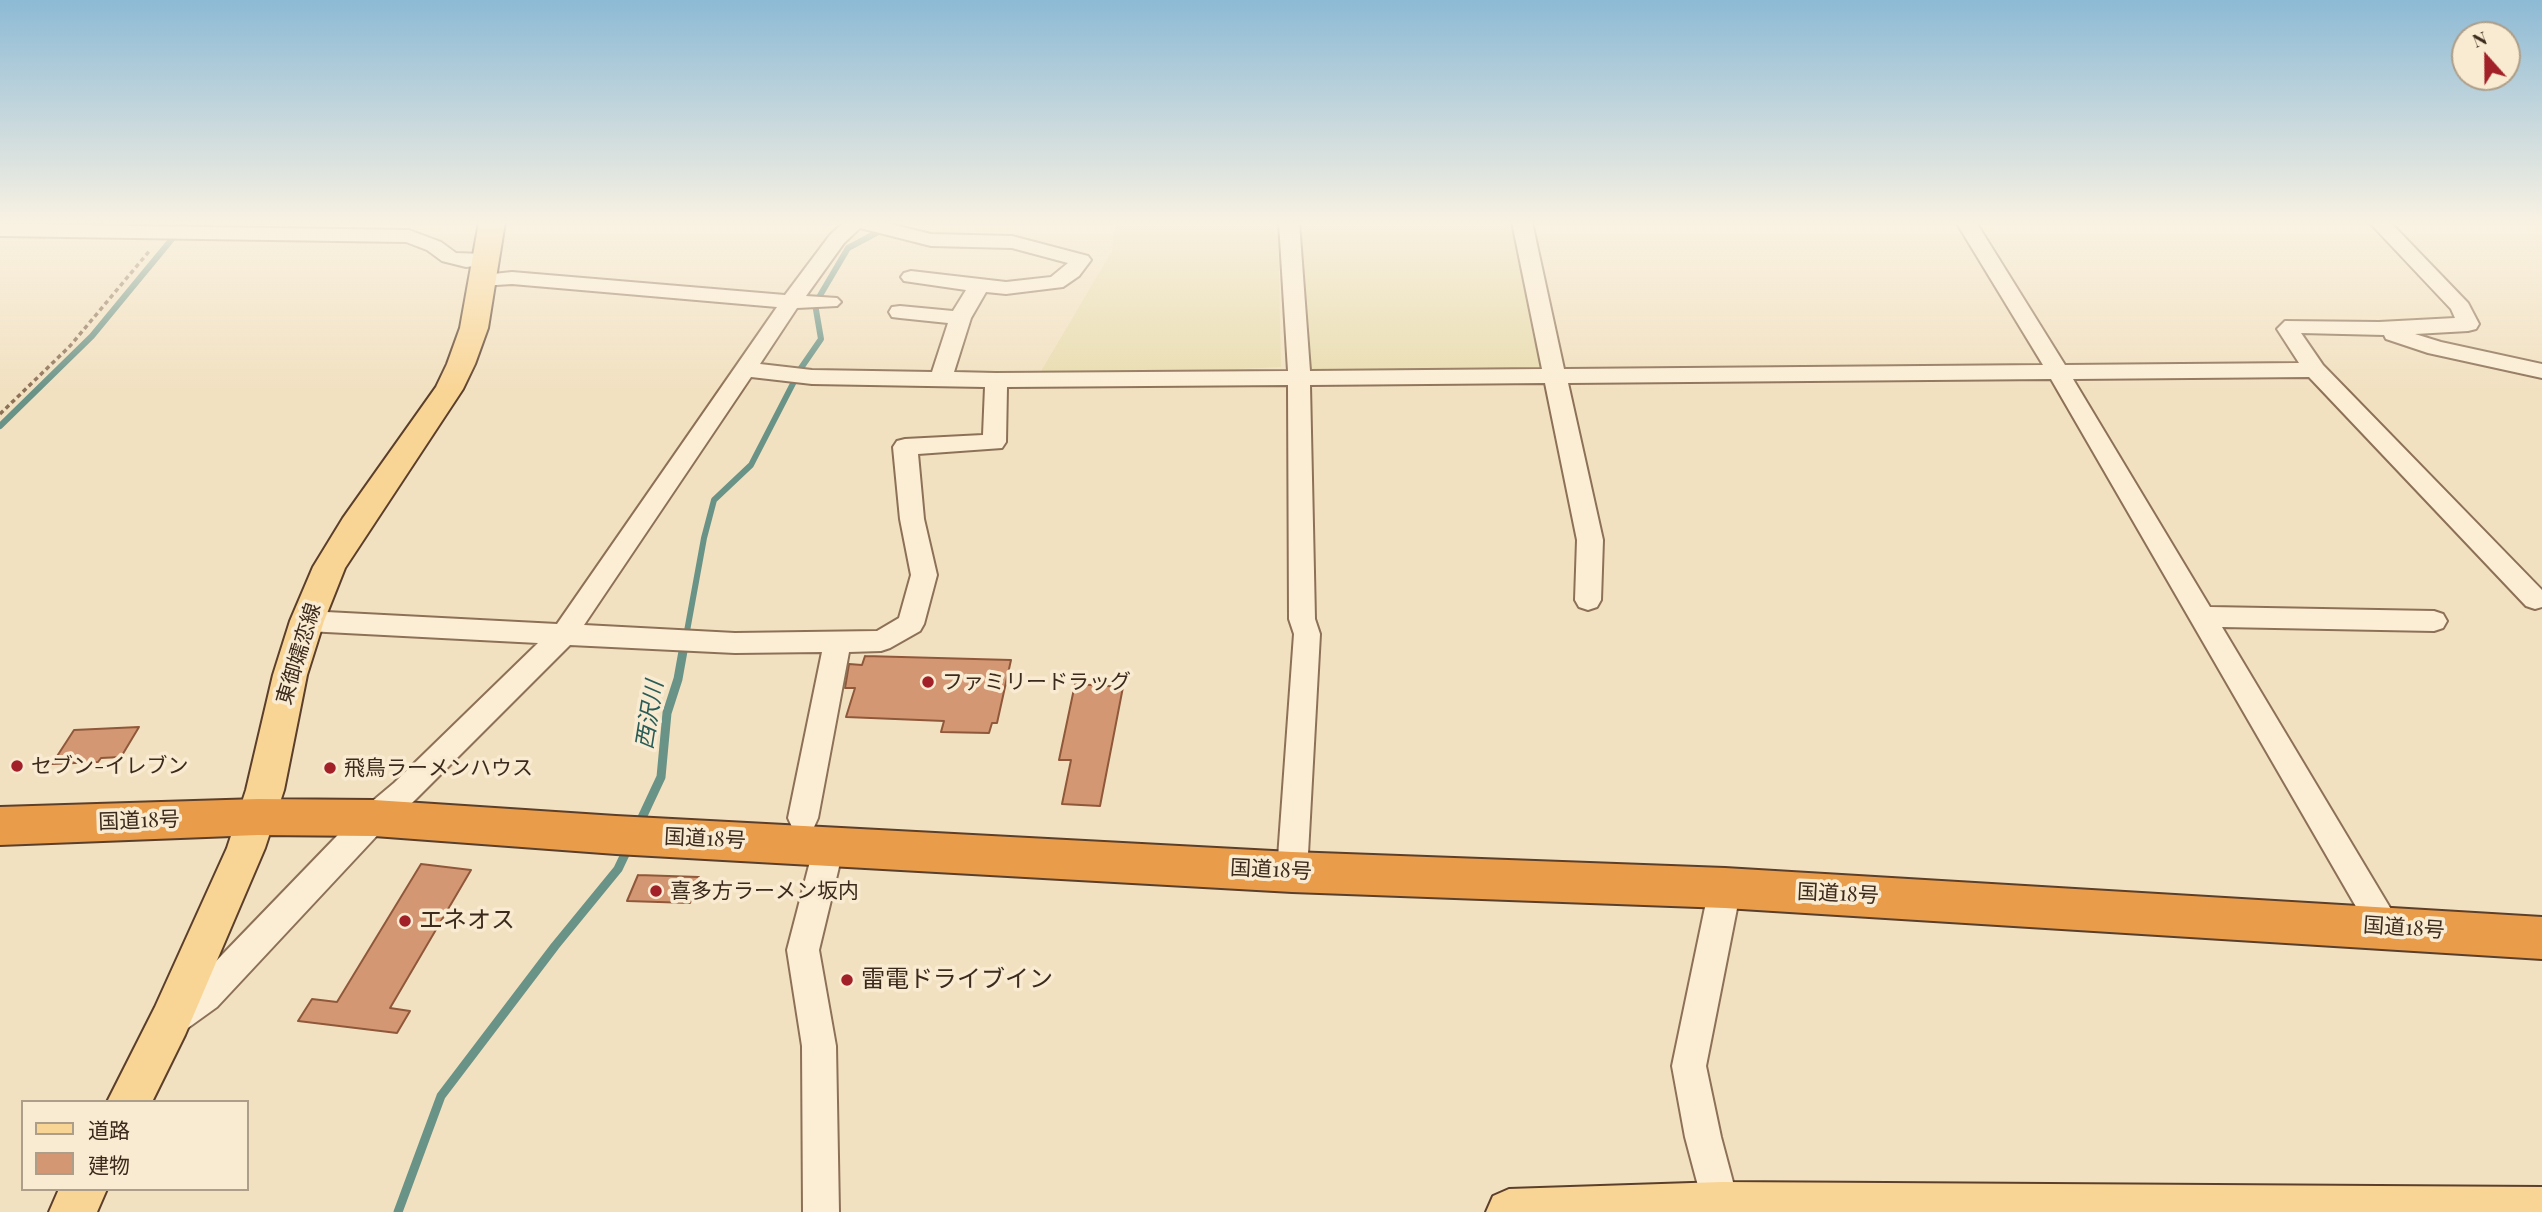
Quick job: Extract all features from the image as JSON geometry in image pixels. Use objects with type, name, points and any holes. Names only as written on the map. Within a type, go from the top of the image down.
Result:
[{"type":"highway","name":"国道18号","points":[[0,826],[258,817],[374,818],[816,832],[1292,872],[1725,888],[2384,926],[2542,938]]},
{"type":"main road","name":"東御嬬恋線","points":[[129,1100],[170,1021],[258,817],[290,675],[307,621],[329,568],[354,526],[449,389],[474,328],[482,279]]},
{"type":"main road","points":[[72,1212],[83,1191]]},
{"type":"main road","points":[[1509,1212],[1723,1209],[2542,1209]]},
{"type":"street","points":[[519,279],[798,302],[830,302]]},
{"type":"street","points":[[170,1021],[205,996],[374,818],[404,792],[564,634],[745,369],[798,302],[813,279]]},
{"type":"street","points":[[916,279],[1006,288],[1056,283],[1062,279]]},
{"type":"street","points":[[1292,872],[1307,634],[1302,619],[1299,376],[1293,279]]},
{"type":"street","points":[[1534,279],[1590,540],[1588,600]]},
{"type":"street","points":[[2001,279],[2384,926]]},
{"type":"street","points":[[2434,279],[2461,307],[2468,324],[2379,329],[2293,326],[2288,329],[2315,370],[2535,599]]},
{"type":"street","points":[[941,379],[960,318],[979,285]]},
{"type":"street","points":[[900,312],[960,318]]},
{"type":"street","points":[[2379,329],[2436,348],[2542,371]]},
{"type":"street","points":[[745,369],[810,376],[996,380],[2315,370]]},
{"type":"street","points":[[307,621],[735,643],[881,641],[911,624],[924,575],[912,519],[905,447],[994,442],[996,380]]},
{"type":"street","points":[[2202,617],[2434,621]]},
{"type":"street","points":[[821,1212],[819,1046],[803,950],[837,642]]},
{"type":"street","points":[[1723,1209],[1703,1137],[1689,1066],[1725,888]]},
{"type":"path","points":[[0,414],[70,346],[126,279]]},
{"type":"shaded area","points":[[1096,279],[1279,279],[1281,367],[1037,378]]},
{"type":"shaded area","points":[[1293,279],[1534,279],[1555,375],[1299,376]]},
{"type":"building","points":[[865,656],[1011,660],[997,723],[992,723],[989,733],[941,732],[944,721],[846,717],[855,688],[845,688],[849,664],[862,665]]},
{"type":"building","points":[[1075,684],[1123,687],[1100,806],[1062,804],[1071,760],[1059,760]]},
{"type":"building","points":[[139,727],[121,757],[101,758],[98,762],[52,764],[74,730]]},
{"type":"building","points":[[421,864],[471,870],[390,1008],[410,1011],[397,1033],[298,1021],[312,999],[337,1002]]},
{"type":"building","points":[[638,875],[699,877],[690,903],[627,901]]},
{"type":"waterway","points":[[0,426],[92,336],[139,279]]},
{"type":"waterway","name":"西沢川","points":[[685,642],[704,538],[714,500],[751,465],[801,368],[821,339],[815,304],[830,279]]},
{"type":"waterway","name":"西沢川","points":[[639,824],[661,777],[667,713],[678,679],[685,640]]},
{"type":"waterway","name":"西沢川","points":[[398,1212],[441,1096],[555,946],[618,869],[628,848]]},
{"type":"place","name":"ファミリードラッグ","points":[[928,682]]},
{"type":"place","name":"セブン-イレブン","points":[[17,766]]},
{"type":"place","name":"飛鳥ラーメンハウス","points":[[330,768]]},
{"type":"place","name":"喜多方ラーメン坂内","points":[[656,891]]},
{"type":"place","name":"エネオス","points":[[405,921]]},
{"type":"place","name":"雷電ドライブイン","points":[[847,980]]}]
